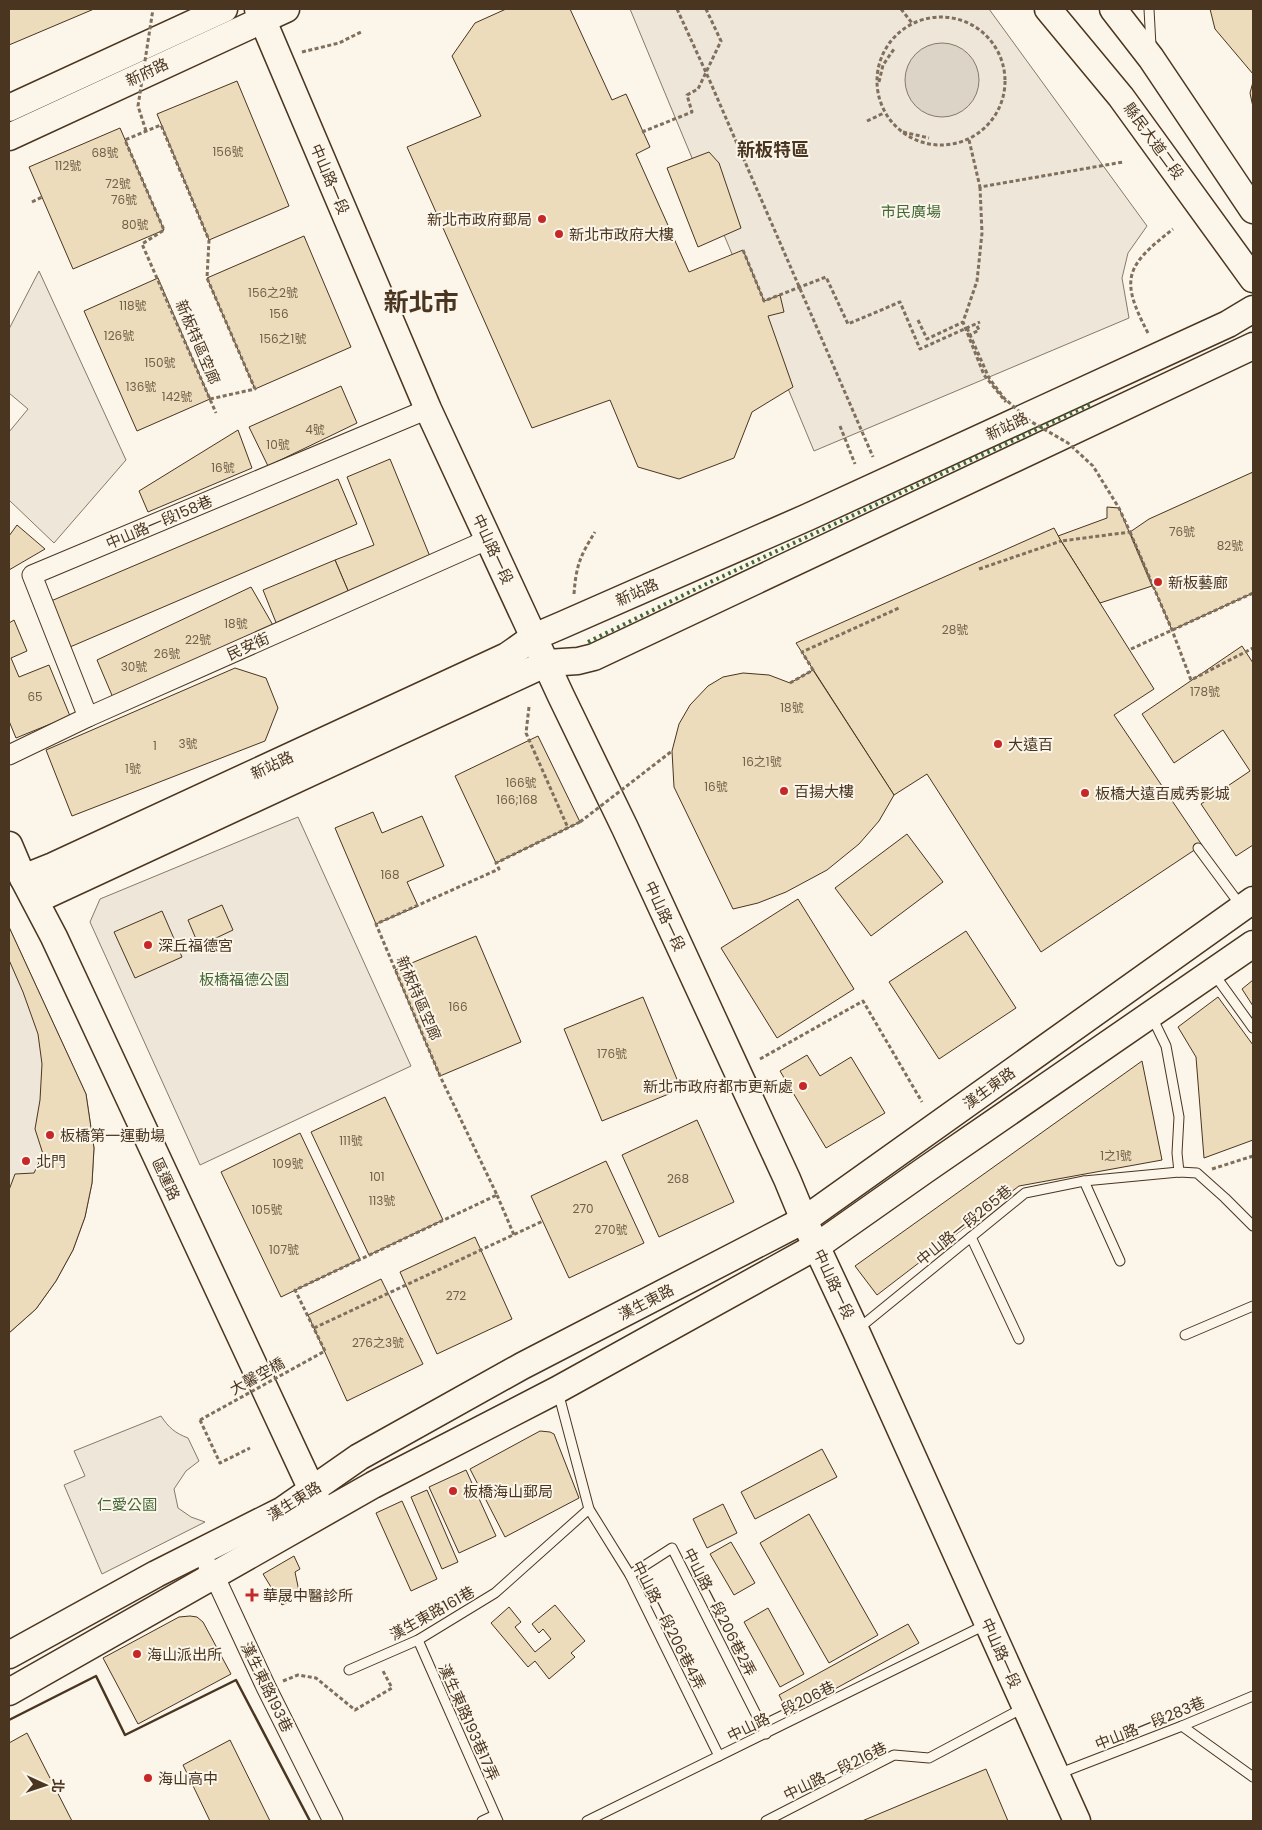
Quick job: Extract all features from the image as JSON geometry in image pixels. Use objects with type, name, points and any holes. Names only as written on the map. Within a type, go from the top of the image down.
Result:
[{"type":"street","name":"新府路","points":[[9,108],[224,9]]},
{"type":"street","name":"新府路","points":[[9,137],[260,14],[286,9]]},
{"type":"street","name":"縣民大道二段","points":[[1048,9],[1121,97],[1253,279]]},
{"type":"street","points":[[1113,9],[1151,58],[1253,210]]},
{"type":"street","name":"中山路一段","points":[[260,14],[428,409],[625,828],[789,1184],[1077,1821]]},
{"type":"street","name":"新站路","points":[[23,878],[53,866],[507,656],[534,637],[808,517],[1228,324],[1253,308]]},
{"type":"street","name":"新站路","points":[[36,900],[547,662],[578,661],[594,657],[1253,346]]},
{"type":"street","name":"中山路一段158巷","points":[[88,717],[32,576],[428,409]]},
{"type":"street","name":"民安街","points":[[9,755],[88,717],[488,539]]},
{"type":"street","name":"區運路","points":[[9,845],[323,1514]]},
{"type":"street","name":"漢生東路","points":[[9,1655],[156,1574],[283,1510],[359,1456],[522,1366],[804,1220],[1248,904]]},
{"type":"street","name":"漢生東路","points":[[9,1692],[373,1485],[557,1390],[817,1246],[1253,944]]},
{"type":"street","name":"漢生東路193巷","points":[[199,1553],[214,1575],[266,1687],[333,1821]]},
{"type":"lane","points":[[1149,9],[1151,58]]},
{"type":"lane","points":[[1198,848],[1248,904]]},
{"type":"lane","points":[[1212,972],[1253,1028]]},
{"type":"lane","points":[[1150,1014],[1166,1046],[1168,1055],[1179,1117],[1177,1153],[1179,1172]]},
{"type":"lane","name":"中山路一段265巷","points":[[856,1331],[1025,1193],[1084,1181],[1179,1172],[1197,1173]]},
{"type":"lane","points":[[1197,1173],[1253,1226]]},
{"type":"lane","points":[[1084,1181],[1120,1261]]},
{"type":"lane","points":[[971,1237],[1019,1338]]},
{"type":"lane","points":[[1185,1334],[1253,1306]]},
{"type":"lane","name":"中山路一段206巷4弄","points":[[557,1390],[589,1509],[630,1575],[719,1756]]},
{"type":"lane","name":"漢生東路161巷","points":[[349,1670],[418,1640],[495,1593],[589,1509]]},
{"type":"lane","name":"中山路一段206巷2弄","points":[[630,1575],[672,1548],[766,1734]]},
{"type":"lane","name":"中山路一段206巷","points":[[587,1821],[988,1624]]},
{"type":"lane","name":"漢生東路193巷17弄","points":[[418,1640],[496,1818],[482,1821]]},
{"type":"lane","name":"中山路一段283巷","points":[[1056,1775],[1253,1696]]},
{"type":"lane","name":"中山路一段216巷","points":[[766,1821],[894,1755],[929,1758],[1025,1707]]},
{"type":"lane","points":[[1182,1726],[1253,1777]]},
{"type":"path","points":[[146,131],[138,106],[153,9]]},
{"type":"path","points":[[677,9],[713,87],[873,457]]},
{"type":"path","points":[[642,132],[692,112],[687,95],[698,88],[720,41],[706,9]]},
{"type":"path","points":[[901,9],[912,23]]},
{"type":"path","points":[[932,17],[952,17],[971,24],[987,36],[999,53],[1004,72],[1004,92],[998,112],[985,128],[969,140],[950,145],[931,145],[912,139],[898,129],[884,113],[877,93],[876,72],[883,52],[895,35],[912,23],[932,17]]},
{"type":"path","points":[[302,52],[339,42],[363,31]]},
{"type":"path","points":[[877,93],[883,65],[894,49]]},
{"type":"path","points":[[868,121],[884,113]]},
{"type":"path","name":"新板特區空廊","points":[[162,124],[209,240],[207,278],[255,389],[210,399],[142,244],[164,230],[125,140],[146,131],[162,124]]},
{"type":"path","points":[[898,129],[929,138]]},
{"type":"path","points":[[969,140],[980,187],[982,233],[977,280],[963,322],[984,375],[1007,403]]},
{"type":"path","points":[[980,187],[1123,162]]},
{"type":"path","points":[[32,202],[42,197]]},
{"type":"path","points":[[1148,333],[1133,303],[1132,275],[1135,266],[1147,250],[1173,229]]},
{"type":"path","points":[[743,250],[764,301],[826,277],[848,324],[900,302],[920,349],[978,323],[979,330],[968,336]]},
{"type":"path","points":[[918,320],[927,339],[963,322]]},
{"type":"path","points":[[967,328],[988,378],[1004,398],[1030,421],[1068,443],[1093,466],[1119,508],[1130,532],[1191,680],[1253,648]]},
{"type":"path","points":[[210,399],[216,413]]},
{"type":"path","points":[[840,426],[855,464]]},
{"type":"path","points":[[574,598],[576,571],[582,554],[595,532]]},
{"type":"path","points":[[979,569],[1061,541],[1130,532]]},
{"type":"path","points":[[1130,649],[1253,593]]},
{"type":"path","points":[[790,683],[813,670],[802,652],[899,608]]},
{"type":"path","points":[[529,706],[526,733],[568,828]]},
{"type":"path","name":"新板特區空廊","points":[[497,1195],[440,1076],[376,924],[500,869],[496,863],[580,822],[672,751]]},
{"type":"path","points":[[760,1059],[863,1001],[922,1102]]},
{"type":"path","points":[[1197,1173],[1253,1156]]},
{"type":"path","points":[[514,1235],[497,1195],[295,1290],[314,1328],[514,1235],[543,1221]]},
{"type":"path","name":"大馨空橋","points":[[250,1448],[220,1463],[200,1420],[325,1351],[314,1328]]},
{"type":"path","points":[[266,1687],[298,1675],[316,1678],[354,1710],[392,1688],[376,1657]]},
{"type":"green space","name":"市民廣場","points":[[630,9],[989,9],[1147,226],[1128,253],[1122,278],[1129,318],[814,451]]},
{"type":"green space","points":[[39,271],[126,460],[54,543],[9,500],[9,432],[28,409],[9,393],[9,329]]},
{"type":"green space","name":"板橋福德公園","points":[[298,817],[411,1066],[200,1165],[90,922],[100,899]]},
{"type":"green space","name":"板橋第一運動場","points":[[9,927],[86,1094],[94,1148],[92,1183],[85,1217],[73,1250],[56,1281],[36,1309],[9,1333]]},
{"type":"green space","name":"仁愛公園","points":[[161,1416],[173,1430],[188,1438],[199,1461],[186,1471],[174,1489],[178,1508],[191,1517],[205,1522],[102,1574],[64,1485],[85,1476],[74,1451]]},
{"type":"shaded area","points":[[942,43],[956,46],[968,54],[976,66],[979,80],[976,94],[968,106],[956,114],[942,117],[928,114],[916,106],[908,94],[905,80],[908,66],[916,54],[928,46]]},
{"type":"building","points":[[9,9],[94,9],[9,45]]},
{"type":"building","name":"新北市政府大樓","points":[[506,9],[570,9],[612,100],[626,94],[650,147],[636,154],[689,272],[743,250],[764,301],[780,295],[784,312],[768,316],[793,387],[752,412],[734,458],[679,479],[638,467],[610,400],[532,428],[407,147],[481,116],[452,56],[475,23]]},
{"type":"building","points":[[1210,9],[1253,9],[1253,74],[1215,29]]},
{"type":"building","points":[[237,81],[289,206],[209,240],[157,114]]},
{"type":"building","points":[[1253,82],[1253,107],[1250,93]]},
{"type":"building","points":[[120,128],[164,230],[73,269],[29,167]]},
{"type":"building","points":[[709,152],[719,163],[741,228],[698,247],[667,168]]},
{"type":"building","points":[[304,236],[351,347],[255,389],[207,278]]},
{"type":"building","points":[[158,278],[210,399],[137,431],[84,311]]},
{"type":"building","points":[[341,386],[357,423],[268,466],[249,427]]},
{"type":"building","points":[[238,430],[252,468],[148,512],[139,491]]},
{"type":"building","points":[[390,459],[431,559],[349,593],[335,560],[374,545],[347,477]]},
{"type":"building","points":[[1253,472],[1253,593],[1172,630],[1130,532],[1149,519]]},
{"type":"building","points":[[338,479],[357,524],[70,647],[51,601]]},
{"type":"building","points":[[1107,507],[1119,508],[1152,586],[1100,603],[1058,536],[1107,518]]},
{"type":"building","points":[[17,525],[45,549],[9,570],[9,536]]},
{"type":"building","name":"大遠百","points":[[1054,528],[1154,689],[1114,715],[1202,845],[1041,952],[927,774],[894,795],[796,643]]},
{"type":"building","points":[[335,560],[349,593],[277,625],[263,590]]},
{"type":"building","points":[[251,587],[274,627],[114,700],[97,660]]},
{"type":"building","points":[[14,620],[27,651],[11,658],[19,677],[49,665],[70,716],[16,738],[9,721],[9,623]]},
{"type":"building","points":[[1242,646],[1253,663],[1253,845],[1236,856],[1201,804],[1250,771],[1223,730],[1174,763],[1142,714]]},
{"type":"building","points":[[235,668],[266,678],[278,708],[265,741],[72,816],[46,750]]},
{"type":"building","name":"百揚大樓","points":[[813,670],[894,795],[879,821],[859,844],[827,870],[786,892],[758,903],[733,909],[674,787],[672,751],[679,724],[690,705],[708,686],[723,677],[743,673],[769,675],[790,683]]},
{"type":"building","points":[[538,736],[580,822],[496,863],[455,776]]},
{"type":"building","points":[[373,812],[382,833],[422,816],[444,866],[407,882],[418,906],[376,924],[335,828]]},
{"type":"building","points":[[907,834],[943,882],[871,936],[835,888]]},
{"type":"building","points":[[798,899],[854,989],[777,1038],[721,948]]},
{"type":"building","points":[[222,905],[233,930],[199,946],[188,920]]},
{"type":"building","name":"深丘福德宮","points":[[162,911],[182,957],[135,978],[114,932]]},
{"type":"building","name":"板橋第一運動場","points":[[9,927],[86,1094],[94,1148],[92,1183],[85,1217],[73,1250],[56,1281],[36,1309],[9,1333],[9,1190],[15,1174],[34,1173],[43,1154],[35,1129],[40,1100],[42,1064],[38,1034],[9,960]]},
{"type":"building","points":[[966,931],[1016,1008],[939,1059],[889,982]]},
{"type":"building","points":[[476,936],[521,1042],[440,1076],[395,970]]},
{"type":"building","points":[[1253,980],[1253,1006],[1242,989]]},
{"type":"building","points":[[643,997],[681,1089],[602,1121],[564,1029]]},
{"type":"building","points":[[1218,997],[1253,1045],[1253,1140],[1204,1158],[1196,1057],[1178,1027]]},
{"type":"building","points":[[807,1055],[820,1076],[851,1057],[885,1113],[826,1148],[780,1071]]},
{"type":"building","points":[[1142,1061],[1162,1160],[1019,1186],[877,1295],[855,1266]]},
{"type":"building","points":[[385,1097],[443,1220],[369,1255],[311,1132]]},
{"type":"building","points":[[697,1120],[734,1202],[659,1237],[622,1155]]},
{"type":"building","points":[[300,1133],[360,1259],[281,1297],[221,1172]]},
{"type":"building","points":[[606,1161],[644,1243],[569,1278],[531,1196]]},
{"type":"building","points":[[475,1237],[512,1319],[437,1354],[400,1272]]},
{"type":"building","points":[[381,1279],[423,1364],[347,1401],[308,1315]]},
{"type":"building","points":[[540,1431],[554,1434],[579,1498],[505,1537],[470,1469]]},
{"type":"building","points":[[822,1449],[837,1477],[755,1519],[741,1492]]},
{"type":"building","points":[[466,1470],[496,1536],[459,1553],[429,1487]]},
{"type":"building","points":[[427,1490],[458,1562],[442,1569],[411,1497]]},
{"type":"building","points":[[402,1501],[437,1579],[411,1591],[376,1513]]},
{"type":"building","points":[[723,1504],[737,1533],[707,1548],[693,1519]]},
{"type":"building","points":[[809,1514],[878,1635],[829,1663],[760,1543]]},
{"type":"building","points":[[731,1542],[755,1583],[734,1595],[710,1554]]},
{"type":"building","points":[[294,1556],[300,1569],[295,1572],[300,1596],[282,1605],[263,1574]]},
{"type":"building","points":[[555,1605],[585,1641],[571,1653],[575,1657],[549,1679],[535,1661],[528,1667],[491,1623],[509,1607],[521,1622],[515,1627],[535,1652],[551,1639],[543,1629],[539,1633],[532,1624]]},
{"type":"building","points":[[768,1608],[804,1674],[780,1687],[744,1622]]},
{"type":"building","points":[[179,1617],[197,1617],[203,1622],[231,1674],[138,1724],[103,1658]]},
{"type":"building","points":[[908,1624],[919,1643],[789,1714],[779,1695]]},
{"type":"building","points":[[27,1733],[72,1821],[9,1821],[9,1743]]},
{"type":"building","points":[[230,1740],[270,1821],[210,1821],[183,1765]]},
{"type":"building","points":[[986,1769],[1008,1821],[862,1821]]},
{"type":"hedge","points":[[588,642],[702,586],[1093,403]]},
{"type":"wall","points":[[9,1720],[96,1676],[125,1735],[236,1680],[310,1821]]},
{"type":"place","name":"新北市政府郵局","points":[[542,219]]},
{"type":"place","name":"新北市政府大樓","points":[[559,234]]},
{"type":"place","name":"新板藝廊","points":[[1158,582]]},
{"type":"place","name":"大遠百","points":[[998,744]]},
{"type":"place","name":"百揚大樓","points":[[784,791]]},
{"type":"place","name":"板橋大遠百威秀影城","points":[[1085,793]]},
{"type":"place","name":"深丘福德宮","points":[[148,945]]},
{"type":"place","name":"新北市政府都市更新處","points":[[803,1086]]},
{"type":"place","name":"板橋第一運動場","points":[[50,1135]]},
{"type":"place","name":"北門","points":[[26,1161]]},
{"type":"place","name":"板橋海山郵局","points":[[453,1491]]},
{"type":"place","name":"華晟中醫診所","points":[[252,1595]]},
{"type":"place","name":"海山派出所","points":[[137,1654]]},
{"type":"place","name":"海山高中","points":[[148,1778]]},
{"type":"district","name":"新板特區","points":[[773,149]]},
{"type":"district","name":"新北市","points":[[421,302]]}]
